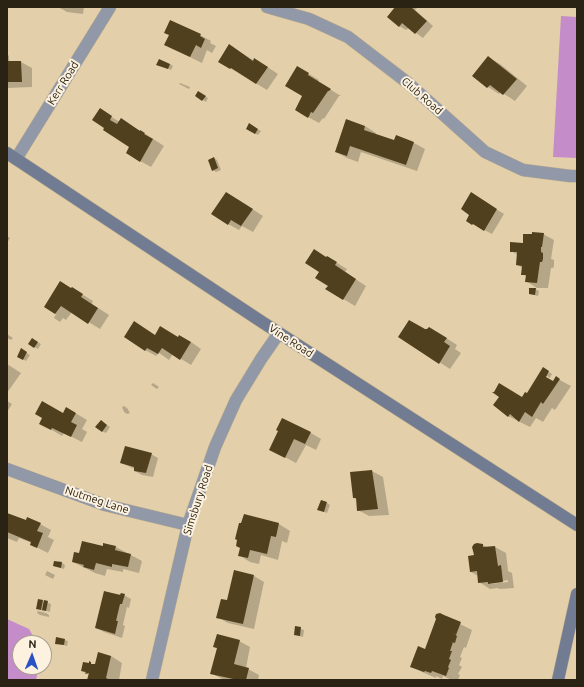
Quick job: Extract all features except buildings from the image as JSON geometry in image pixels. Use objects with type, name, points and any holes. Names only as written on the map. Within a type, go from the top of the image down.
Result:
[{"type":"street","name":"Kerr Road","points":[[11,156],[110,7]]},
{"type":"street","name":"Club Road","points":[[267,7],[311,13],[348,37],[408,83],[485,152],[523,170],[577,176]]},
{"type":"street","name":"Vine Road","points":[[11,156],[278,333],[577,525]]},
{"type":"street","name":"Simsbury Road","points":[[152,680],[188,525],[215,447],[236,400],[278,333]]},
{"type":"street","name":"Nutmeg Lane","points":[[7,469],[104,505],[188,525]]},
{"type":"street","points":[[558,680],[577,594]]},
{"type":"shaded area","points":[[561,16],[577,17],[577,158],[553,157]]},
{"type":"shaded area","points":[[7,619],[29,629],[32,635],[12,635],[12,675],[37,675],[36,680],[7,680]]}]
